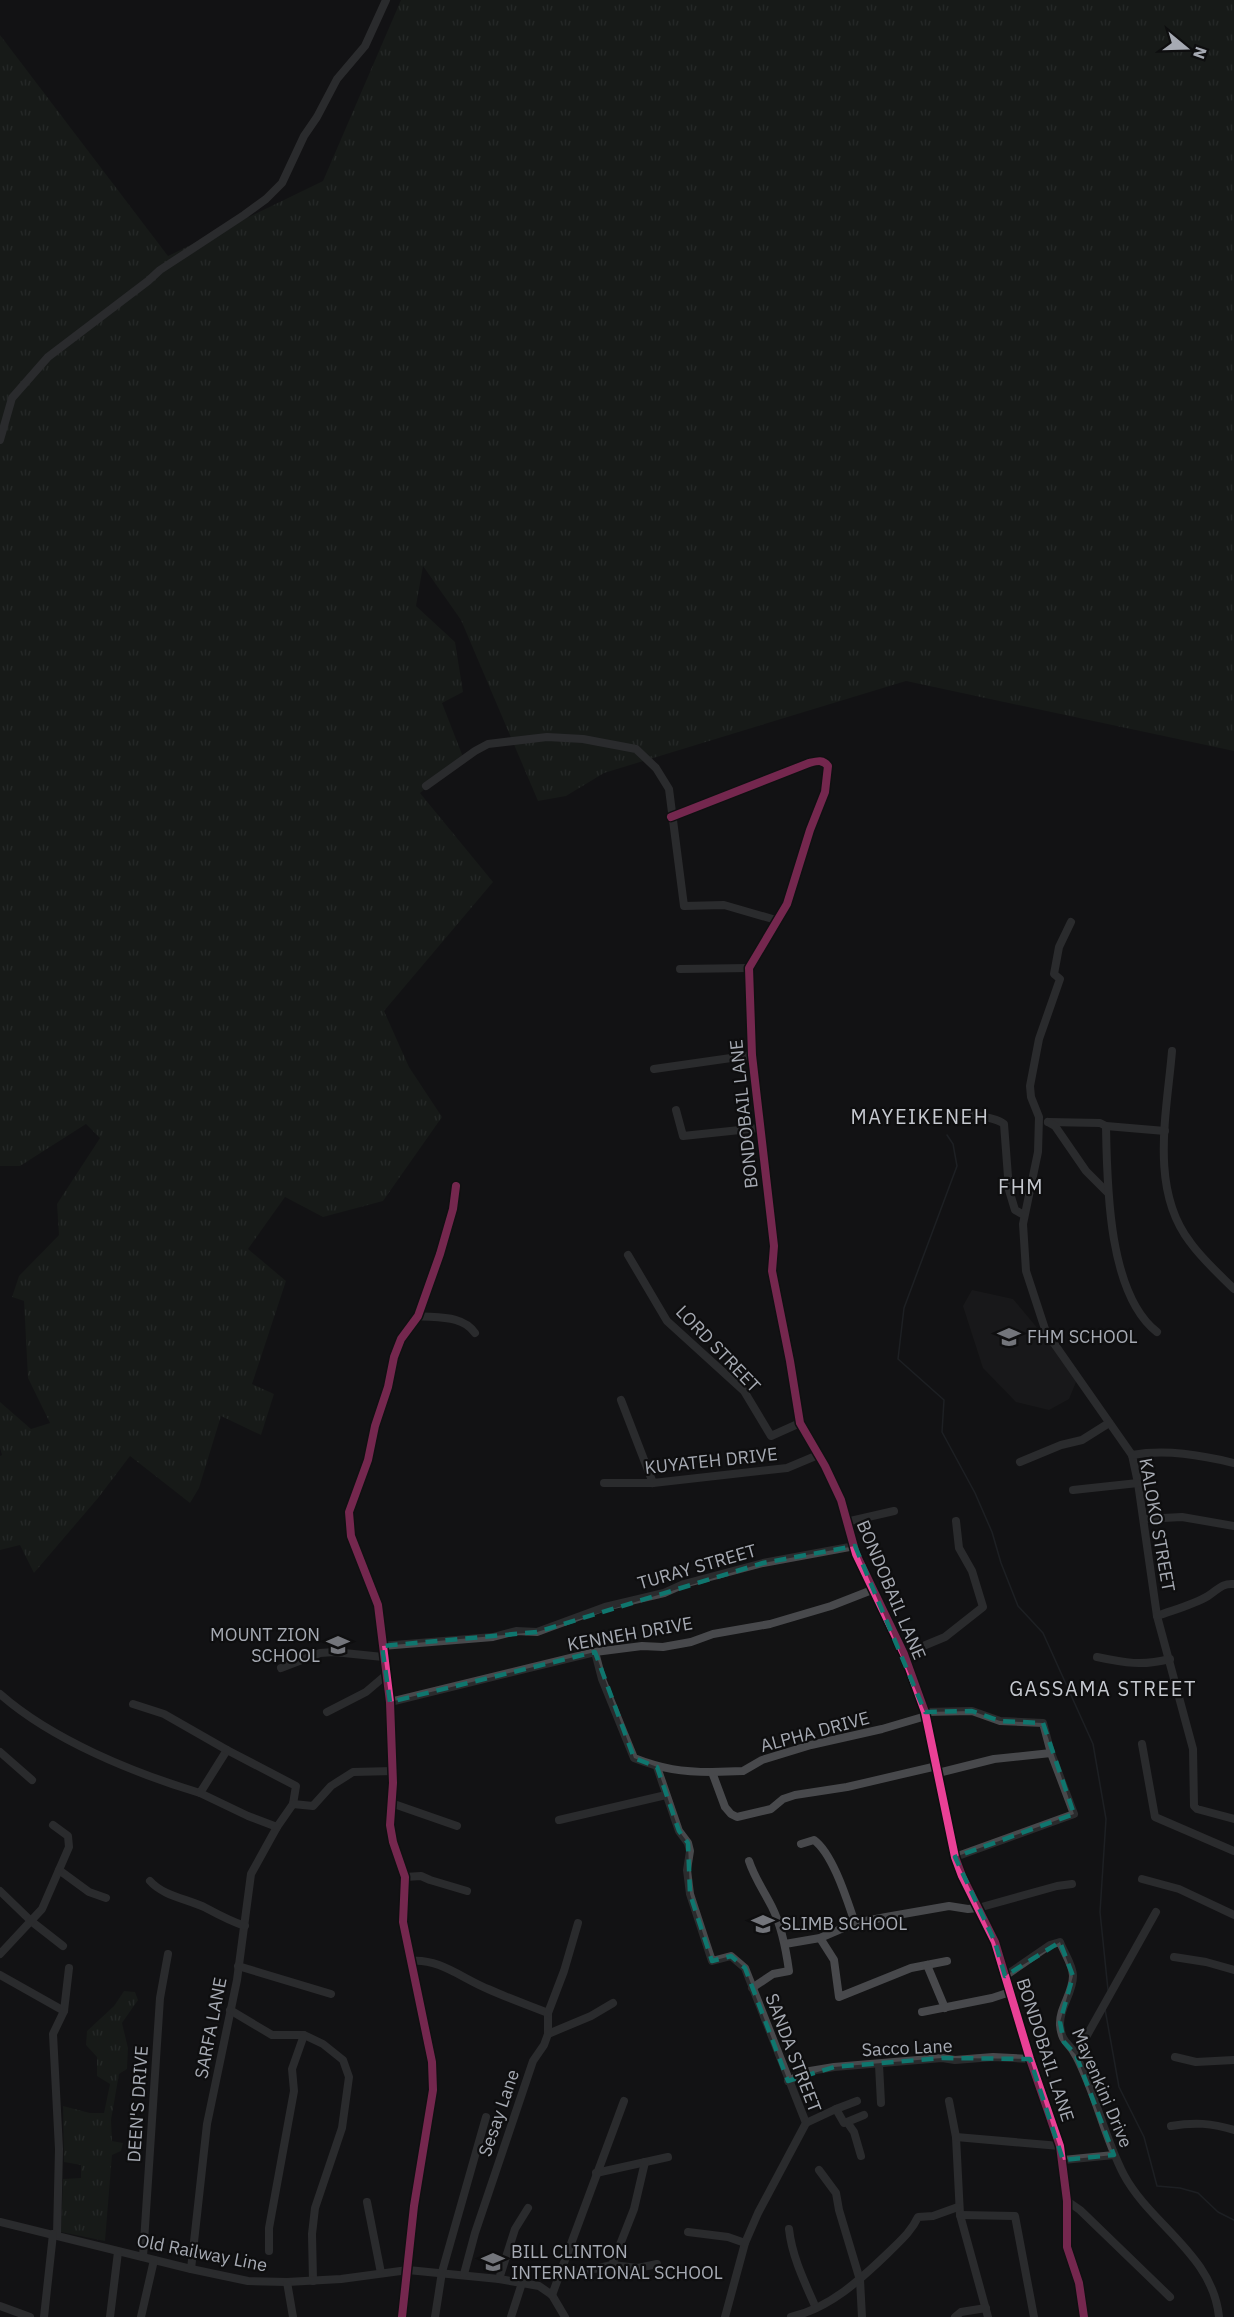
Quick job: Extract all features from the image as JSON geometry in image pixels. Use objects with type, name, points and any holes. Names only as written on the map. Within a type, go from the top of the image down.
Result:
[{"type":"street","points":[[0,440],[12,398],[48,357],[160,270],[259,204],[282,183],[304,136],[337,79],[365,46],[386,0]]},
{"type":"street","points":[[426,786],[488,744],[547,737],[584,738],[636,749],[656,768],[669,789],[684,906],[724,905],[776,920]]},
{"type":"street","points":[[671,817],[809,763],[825,762],[828,770],[825,792],[810,830],[787,904],[748,968],[680,969]]},
{"type":"street","name":"KALOKO STREET","points":[[1071,922],[1059,947],[1054,974],[1060,979],[1039,1040],[1030,1086],[1031,1097],[1039,1117],[1038,1152],[1024,1215],[1023,1247],[1026,1271],[1046,1332],[1132,1455],[1144,1519],[1157,1616],[1193,1749],[1194,1806],[1197,1809],[1234,1819]]},
{"type":"street","name":"BONDOBAIL LANE","points":[[748,968],[752,1055],[774,1246],[772,1270],[800,1423],[841,1500],[846,1522],[872,1590],[904,1654],[925,1714],[956,1857],[962,1876],[995,1942],[1030,2059],[1060,2146],[1067,2201],[1067,2247],[1079,2283],[1084,2317]]},
{"type":"street","points":[[1172,1051],[1163,1153],[1174,1217],[1189,1242],[1234,1289]]},
{"type":"street","points":[[654,1069],[696,1061],[752,1055]]},
{"type":"street","points":[[676,1110],[683,1136],[759,1128]]},
{"type":"street","points":[[963,1113],[999,1120],[1004,1124],[1010,1190],[1015,1210],[1024,1215]]},
{"type":"street","points":[[1039,1117],[1055,1126],[1086,1170],[1107,1191]]},
{"type":"street","points":[[1048,1122],[1100,1123],[1106,1126],[1165,1131]]},
{"type":"street","points":[[1106,1126],[1107,1191],[1111,1228],[1123,1277],[1147,1324],[1157,1332]]},
{"type":"street","points":[[402,2317],[414,2206],[433,2090],[432,2062],[403,1922],[405,1877],[393,1842],[389,1817],[393,1771],[390,1702],[378,1605],[351,1536],[349,1512],[368,1460],[394,1357],[401,1339],[418,1316],[453,1209],[456,1186]]},
{"type":"street","name":"LORD STREET","points":[[628,1255],[667,1322],[744,1391],[771,1436],[800,1423]]},
{"type":"street","points":[[418,1316],[462,1320],[475,1333]]},
{"type":"street","points":[[621,1400],[653,1483]]},
{"type":"street","points":[[1020,1462],[1061,1444],[1082,1440],[1109,1424]]},
{"type":"street","points":[[1132,1455],[1160,1452],[1204,1455],[1234,1463]]},
{"type":"street","name":"KUYATEH DRIVE","points":[[604,1483],[653,1483],[787,1468],[818,1455]]},
{"type":"street","points":[[1073,1490],[1138,1483]]},
{"type":"street","points":[[846,1522],[894,1511]]},
{"type":"street","points":[[1144,1519],[1182,1517],[1234,1526]]},
{"type":"street","points":[[904,1654],[945,1637],[983,1607],[972,1570],[959,1548],[956,1521]]},
{"type":"street","name":"TURAY STREET","points":[[382,1647],[493,1637],[516,1631],[537,1632],[605,1607],[664,1593],[684,1584],[763,1563],[855,1546]]},
{"type":"street","points":[[1157,1616],[1208,1597],[1220,1587],[1234,1584]]},
{"type":"street","name":"KENNEH DRIVE","points":[[390,1702],[595,1652],[642,1646],[663,1647],[790,1618],[872,1590]]},
{"type":"street","points":[[281,1668],[320,1653],[334,1652],[383,1657]]},
{"type":"street","name":"ALPHA DRIVE","points":[[595,1652],[602,1679],[634,1758],[657,1767],[682,1772],[743,1771],[762,1760],[811,1745],[882,1729],[925,1714],[972,1711],[1000,1721],[1043,1723],[1051,1753]]},
{"type":"street","points":[[1097,1657],[1134,1664],[1149,1664],[1170,1659]]},
{"type":"street","points":[[327,1712],[366,1692],[386,1675]]},
{"type":"street","points":[[0,1694],[34,1718],[98,1754],[160,1781],[200,1793],[277,1827]]},
{"type":"street","points":[[133,1704],[164,1714],[296,1786],[293,1804],[313,1806],[331,1786],[354,1772],[393,1771]]},
{"type":"street","points":[[1142,1744],[1155,1817],[1234,1851]]},
{"type":"street","points":[[200,1793],[227,1750]]},
{"type":"street","points":[[0,1752],[32,1779]]},
{"type":"street","points":[[712,1772],[725,1807],[736,1817],[771,1809],[783,1799],[823,1789],[847,1787],[993,1759],[1051,1753],[1074,1814],[956,1857]]},
{"type":"street","points":[[559,1820],[666,1795],[657,1767]]},
{"type":"street","name":"SANDA STREET","points":[[666,1795],[679,1831],[688,1843],[690,1851],[687,1870],[690,1894],[712,1961],[731,1956],[745,1968],[806,2123],[758,2213],[745,2243],[725,2317]]},
{"type":"street","points":[[391,1803],[457,1826]]},
{"type":"street","name":"SARFA LANE","points":[[190,2269],[207,2124],[238,1966],[251,1874],[277,1827],[293,1804]]},
{"type":"street","points":[[0,1954],[42,1909],[69,1847],[69,1839],[53,1825]]},
{"type":"street","points":[[801,1844],[814,1840],[822,1846],[846,1897],[855,1923]]},
{"type":"street","points":[[749,1861],[755,1881],[772,1908],[785,1944],[789,1971],[774,1974],[753,1988]]},
{"type":"street","points":[[59,1870],[89,1892],[106,1898]]},
{"type":"street","points":[[405,1877],[421,1876],[467,1891]]},
{"type":"street","points":[[1142,1878],[1179,1889],[1234,1915]]},
{"type":"street","points":[[150,1881],[166,1892],[244,1926]]},
{"type":"street","points":[[785,1944],[820,1938],[855,1923],[949,1906],[978,1908],[1056,1886],[1072,1884]]},
{"type":"street","points":[[0,1891],[31,1922],[63,1946]]},
{"type":"street","points":[[1076,2055],[1156,1912]]},
{"type":"street","points":[[578,1923],[548,2013],[548,2034],[591,2016],[613,2003]]},
{"type":"street","points":[[820,1938],[834,1960],[841,2000],[911,1968],[947,1961]]},
{"type":"street","name":"Mayenkini Drive","points":[[1005,1976],[1050,1946],[1060,1942],[1073,1976],[1060,2022],[1064,2042],[1076,2055],[1100,2113],[1114,2156],[1131,2188],[1186,2247],[1203,2272],[1214,2296],[1219,2317]]},
{"type":"street","name":"DEEN'S DRIVE","points":[[143,2257],[160,1998],[168,1954]]},
{"type":"street","points":[[1174,1957],[1206,1962],[1234,1970]]},
{"type":"street","points":[[411,1961],[423,1960],[446,1968],[486,1989],[548,2013]]},
{"type":"street","points":[[927,1965],[945,2007]]},
{"type":"street","points":[[238,1966],[331,1994]]},
{"type":"street","points":[[44,2317],[55,2234],[59,2149],[53,2034],[64,2011],[69,1968]]},
{"type":"street","points":[[0,1975],[64,2011]]},
{"type":"street","points":[[922,2012],[992,1998],[1010,1992]]},
{"type":"street","points":[[230,2010],[272,2035],[304,2035],[323,2044],[343,2060],[349,2077],[342,2127],[315,2208],[312,2234],[313,2281]]},
{"type":"street","name":"Sesay Lane","points":[[464,2274],[533,2061],[544,2045],[548,2034]]},
{"type":"street","points":[[269,2251],[269,2228],[294,2091],[292,2069],[304,2035]]},
{"type":"street","name":"Sacco Lane","points":[[788,2081],[818,2070],[942,2058],[955,2060],[993,2057],[1030,2059]]},
{"type":"street","points":[[1175,2057],[1196,2061],[1234,2060]]},
{"type":"street","points":[[879,2065],[881,2103]]},
{"type":"street","points":[[565,2317],[552,2295],[624,2101]]},
{"type":"street","points":[[806,2123],[857,2101]]},
{"type":"street","points":[[949,2101],[956,2137],[959,2211],[987,2313],[960,2312],[955,2317]]},
{"type":"street","points":[[836,2109],[844,2123],[847,2122],[854,2132],[861,2156]]},
{"type":"street","points":[[847,2122],[864,2115]]},
{"type":"street","points":[[435,2317],[442,2272],[486,2117]]},
{"type":"street","points":[[1171,2126],[1213,2123],[1234,2130]]},
{"type":"street","points":[[956,2137],[966,2136],[1060,2146]]},
{"type":"street","points":[[1063,2160],[1114,2156]]},
{"type":"street","points":[[596,2173],[668,2157]]},
{"type":"street","points":[[612,2265],[634,2209],[645,2162]]},
{"type":"street","points":[[819,2170],[836,2193],[862,2289],[862,2317]]},
{"type":"street","points":[[1067,2201],[1080,2210],[1170,2296]]},
{"type":"street","points":[[367,2202],[381,2273]]},
{"type":"street","points":[[499,2279],[515,2229],[528,2208]]},
{"type":"street","points":[[791,2317],[839,2296],[860,2280],[913,2229],[918,2217],[959,2211],[1015,2216],[1034,2317]]},
{"type":"street","name":"Old Railway Line","points":[[0,2222],[55,2234],[118,2252],[248,2281],[313,2281],[408,2270],[499,2279],[539,2286],[552,2295]]},
{"type":"street","points":[[789,2229],[790,2240],[802,2276],[816,2308]]},
{"type":"street","points":[[688,2232],[728,2237],[745,2243]]},
{"type":"street","points":[[110,2317],[118,2252]]},
{"type":"street","points":[[141,2317],[154,2260]]},
{"type":"street","points":[[558,2277],[612,2265],[638,2268],[657,2264]]},
{"type":"street","points":[[287,2282],[293,2317]]},
{"type":"street","points":[[512,2317],[522,2283]]},
{"type":"street","points":[[0,2306],[30,2317]]},
{"type":"highlighted area","points":[[855,1546],[925,1712],[972,1711],[1000,1721],[1043,1723],[1074,1814],[955,1857],[995,1942],[1005,1976],[1060,1942],[1073,1976],[1060,2022],[1064,2042],[1076,2055],[1114,2155],[1063,2160],[1030,2059],[942,2058],[834,2067],[788,2081],[745,1968],[731,1956],[712,1961],[690,1894],[688,1843],[679,1831],[657,1767],[634,1758],[595,1652],[390,1702],[382,1646],[537,1632],[763,1563]]},
{"type":"shaded area","name":"FHM SCHOOL","points":[[972,1290],[1013,1299],[1078,1377],[1069,1399],[1049,1410],[1016,1402],[983,1368],[963,1306]]},
{"type":"green space","points":[[401,0],[1234,0],[1234,751],[906,681],[604,773],[566,796],[538,801],[461,620],[423,566],[416,606],[455,642],[463,692],[442,703],[463,757],[420,793],[493,882],[384,1011],[409,1067],[442,1117],[383,1201],[323,1217],[285,1197],[248,1249],[286,1281],[252,1384],[274,1394],[261,1435],[221,1416],[199,1488],[190,1503],[130,1456],[98,1498],[34,1573],[20,1545],[0,1550],[0,1456],[2,1455],[0,1402],[31,1429],[50,1423],[28,1378],[24,1301],[12,1297],[19,1276],[59,1235],[57,1204],[100,1138],[86,1124],[20,1166],[0,1166],[0,35],[168,256],[323,181]]},
{"type":"green space","points":[[124,1991],[135,1992],[138,2000],[122,2023],[128,2048],[127,2069],[119,2074],[111,2120],[112,2141],[123,2143],[121,2151],[112,2155],[105,2241],[61,2232],[63,2179],[81,2178],[81,2165],[64,2162],[63,2106],[90,2113],[104,2113],[110,2084],[97,2076],[97,2057],[86,2045],[87,2031],[114,2006]]},
{"type":"waterway","points":[[947,1135],[953,1144],[957,1166],[904,1308],[898,1359],[944,1400],[942,1432],[975,1493],[992,1532],[1018,1606],[1043,1633],[1093,1744],[1106,1819],[1100,1912],[1108,1990]]},
{"type":"waterway","points":[[1105,2009],[1119,2087],[1144,2137],[1157,2186],[1180,2188],[1198,2193],[1218,2212],[1234,2220]]},
{"type":"cycle path","points":[[671,817],[809,763],[822,761],[828,766],[825,792],[810,830],[787,904],[749,968],[752,1055],[774,1246],[772,1271],[800,1423],[825,1466],[841,1500],[856,1554],[904,1654],[925,1712],[955,1857],[995,1942],[1030,2059],[1060,2146],[1067,2201],[1067,2247],[1079,2283],[1084,2317]]},
{"type":"cycle path","points":[[402,2317],[414,2206],[433,2090],[432,2062],[403,1922],[405,1877],[393,1842],[390,1825],[393,1783],[390,1702],[378,1605],[351,1536],[349,1512],[368,1460],[394,1357],[401,1339],[418,1316],[440,1254],[453,1209],[456,1186]]},
{"type":"place","name":"FHM SCHOOL","points":[[1009,1337]]},
{"type":"place","name":"MOUNT ZION SCHOOL","points":[[338,1645]]},
{"type":"place","name":"SLIMB SCHOOL","points":[[763,1924]]},
{"type":"place","name":"BILL CLINTON INTERNATIONAL SCHOOL","points":[[493,2262]]},
{"type":"district","name":"MAYEIKENEH","points":[[920,1117]]},
{"type":"district","name":"FHM","points":[[1021,1187]]},
{"type":"district","name":"GASSAMA STREET","points":[[1103,1689]]}]
